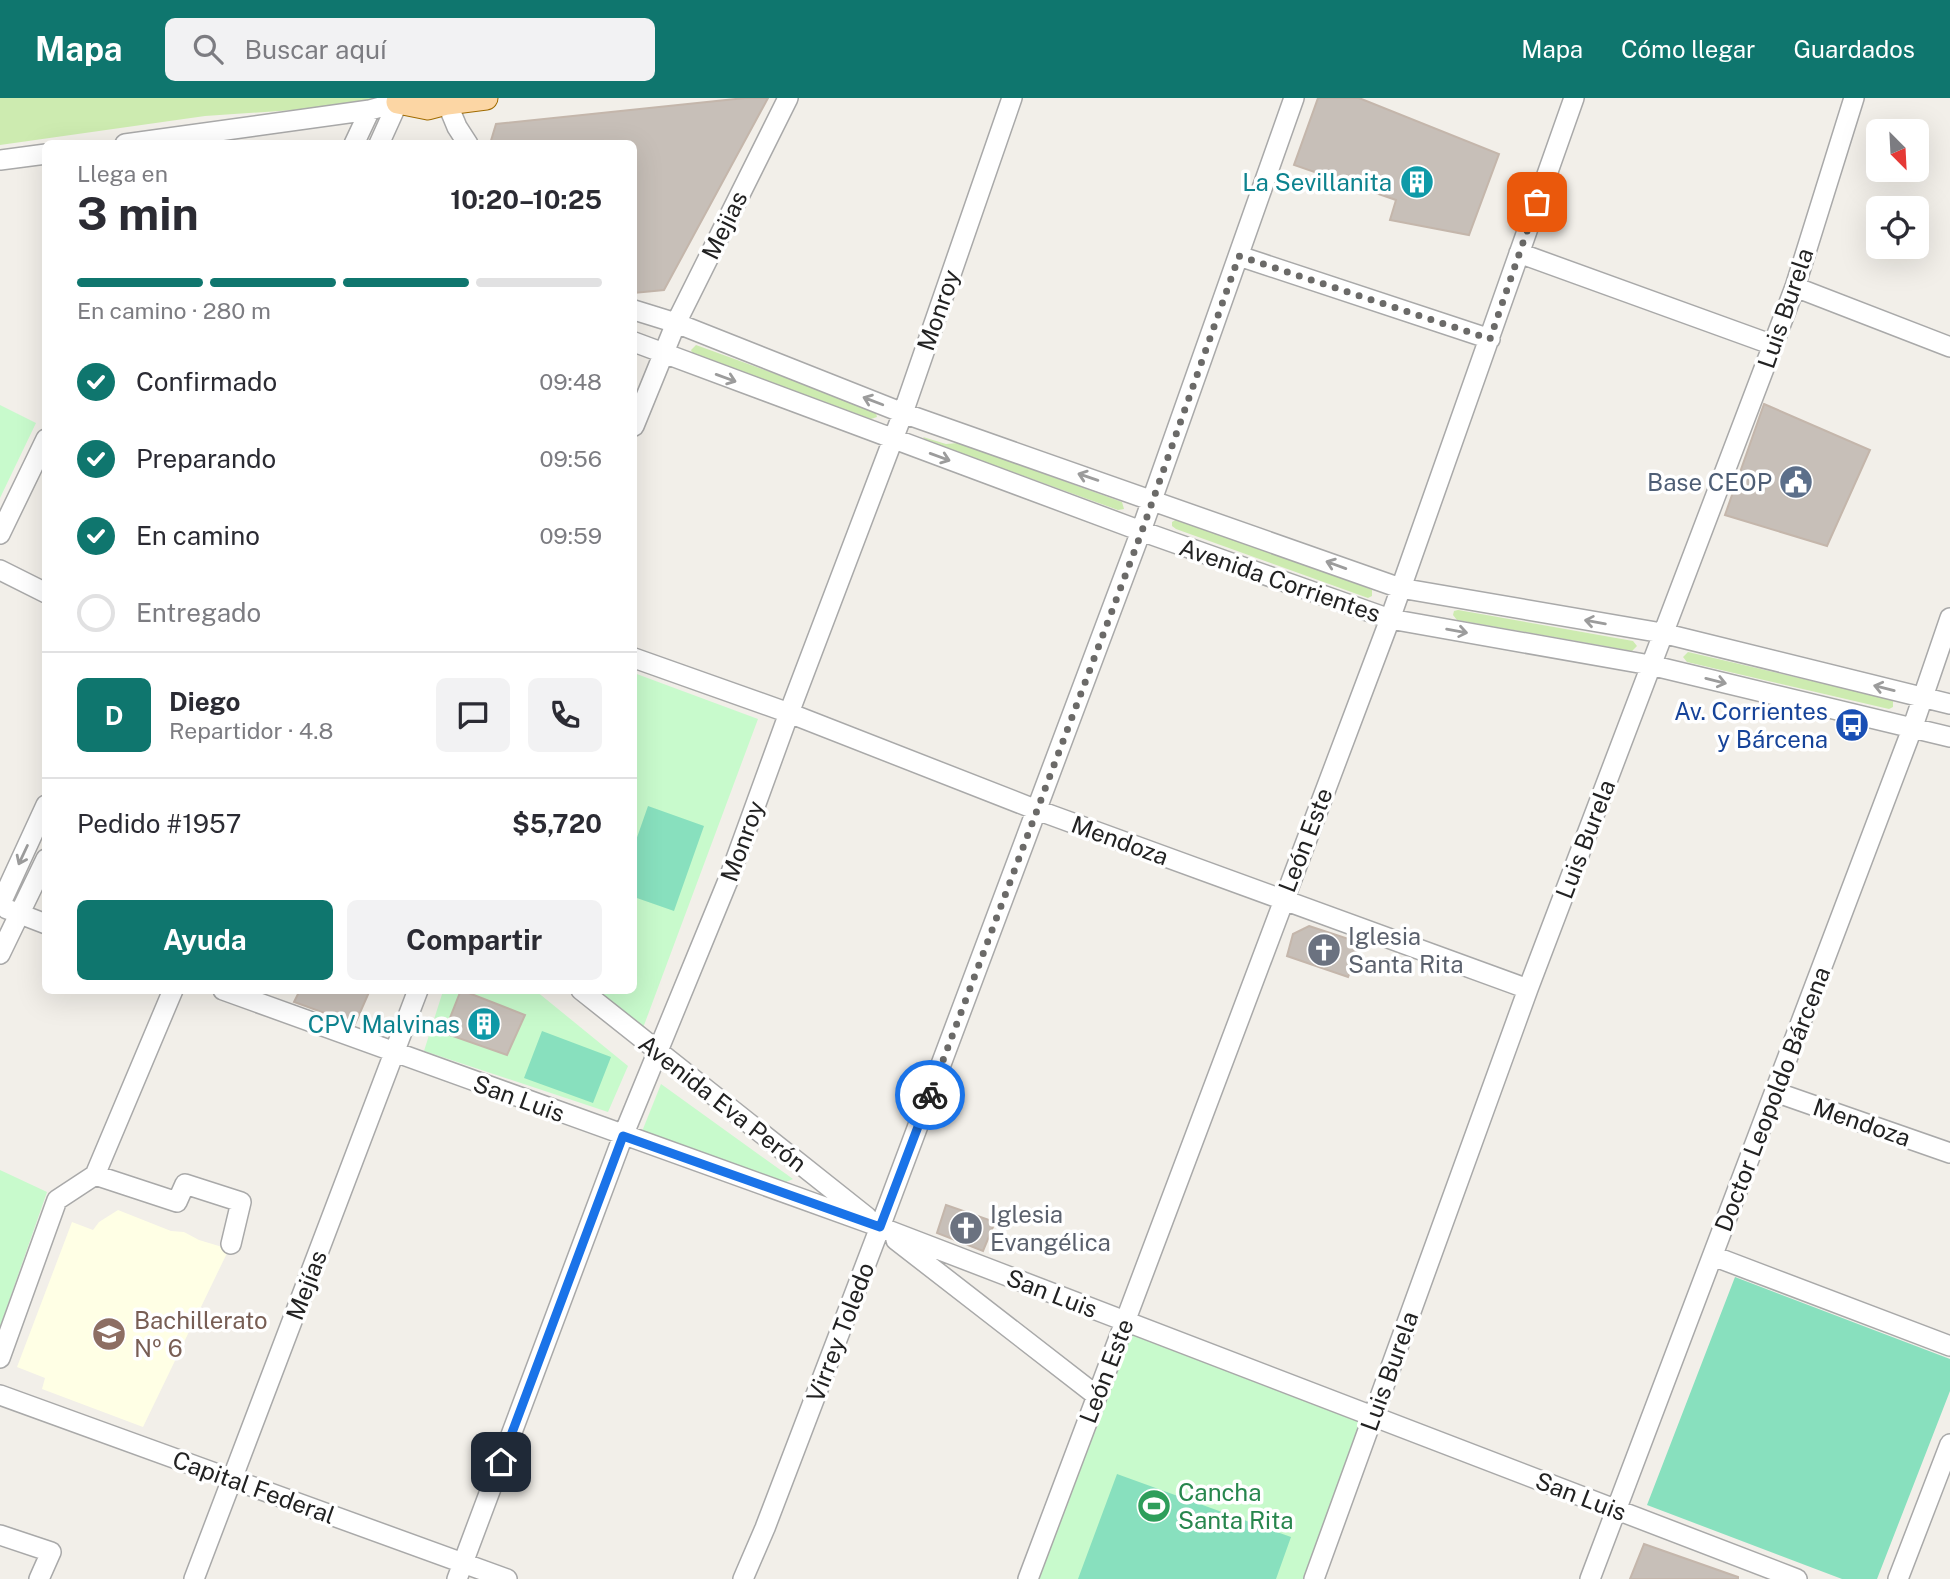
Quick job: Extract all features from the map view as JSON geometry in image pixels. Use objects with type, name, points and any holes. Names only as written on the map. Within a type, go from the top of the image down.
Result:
[{"type":"main road","points":[[425,101],[486,98]]},
{"type":"street","name":"Mejias","points":[[662,354],[788,98]]},
{"type":"street","name":"Monroy","points":[[460,1571],[623,1136],[729,878],[903,413],[1012,98]]},
{"type":"street","name":"Virrey Toledo","points":[[743,1579],[880,1227],[1142,531],[1294,98]]},
{"type":"street","name":"León Este","points":[[1028,1579],[1390,619],[1574,98]]},
{"type":"street","name":"Luis Burela","points":[[1314,1579],[1528,989],[1795,287],[1854,98]]},
{"type":"street","points":[[383,140],[425,101]]},
{"type":"street","points":[[184,139],[425,101],[457,127],[465,140]]},
{"type":"street","points":[[356,140],[370,110]]},
{"type":"street","points":[[0,160],[42,155]]},
{"type":"street","points":[[1519,253],[1773,345]]},
{"type":"street","points":[[1239,256],[1490,339]]},
{"type":"street","points":[[1795,287],[1950,347]]},
{"type":"street","name":"Avenida Corrientes","points":[[637,311],[676,323],[903,413],[1400,588],[1662,634],[1950,704]]},
{"type":"street","name":"Avenida Corrientes","points":[[637,343],[1142,531],[1390,619],[1650,665],[1950,737]]},
{"type":"street","points":[[637,418],[662,354]]},
{"type":"street","points":[[0,534],[42,447]]},
{"type":"street","points":[[0,570],[42,591]]},
{"type":"street","name":"Doctor Leopoldo Bárcena","points":[[1590,1579],[1912,729],[1950,618]]},
{"type":"street","name":"Mendoza","points":[[637,658],[789,713],[1037,810],[1528,989]]},
{"type":"street","points":[[42,814],[0,906],[42,923]]},
{"type":"street","points":[[0,954],[42,867]]},
{"type":"street","points":[[0,1358],[57,1200],[95,1175],[171,994]]},
{"type":"street","name":"San Luis","points":[[234,994],[880,1227],[1797,1579]]},
{"type":"street","name":"Mejías","points":[[194,1579],[417,994]]},
{"type":"street","name":"Avenida Eva Perón","points":[[586,994],[657,1053],[1097,1396]]},
{"type":"street","name":"Mendoza","points":[[1775,1091],[1950,1153]]},
{"type":"street","points":[[95,1175],[177,1202],[185,1184],[241,1202],[231,1244]]},
{"type":"street","points":[[1713,1256],[1950,1346]]},
{"type":"street","name":"Capital Federal","points":[[0,1395],[230,1479],[460,1571],[507,1579]]},
{"type":"street","points":[[1898,1579],[1950,1444]]},
{"type":"street","points":[[0,1535],[51,1552],[39,1579]]},
{"type":"shaded area","name":"Bachillerato Nº 6","points":[[118,1210],[171,1231],[184,1232],[199,1240],[229,1249],[143,1427],[42,1389],[45,1378],[17,1367],[72,1222],[93,1230],[99,1222]]},
{"type":"green space","points":[[0,98],[388,98],[323,108],[205,116],[0,145]]},
{"type":"green space","points":[[696,345],[875,410],[877,417],[871,419],[693,355],[691,350]]},
{"type":"green space","points":[[0,405],[36,423],[0,498]]},
{"type":"green space","points":[[923,437],[946,444],[958,443],[1122,502],[1124,509],[1118,510],[926,441]]},
{"type":"green space","points":[[1177,519],[1368,588],[1372,590],[1372,596],[1368,598],[1176,529],[1172,522]]},
{"type":"green space","points":[[1454,611],[1633,641],[1637,646],[1632,651],[1457,620],[1453,615]]},
{"type":"green space","points":[[1688,652],[1889,699],[1893,701],[1893,707],[1889,709],[1687,662],[1683,657]]},
{"type":"green space","points":[[637,674],[758,719],[643,1028],[602,994],[637,994]]},
{"type":"green space","points":[[648,806],[704,826],[674,911],[637,898],[637,837]]},
{"type":"green space","points":[[442,994],[540,994],[628,1066],[608,1112],[424,1051]]},
{"type":"green space","points":[[542,1031],[611,1057],[593,1103],[524,1078]]},
{"type":"green space","points":[[661,1084],[793,1179],[786,1182],[641,1134]]},
{"type":"green space","points":[[0,1170],[47,1192],[0,1327]]},
{"type":"green space","points":[[1735,1277],[1950,1359],[1950,1391],[1877,1579],[1842,1579],[1647,1505]]},
{"type":"green space","points":[[1132,1333],[1364,1421],[1303,1579],[1039,1579]]},
{"type":"green space","name":"Cancha Santa Rita","points":[[1117,1474],[1291,1537],[1276,1579],[1078,1579]]},
{"type":"building","points":[[745,98],[768,98],[664,290],[637,293],[637,140],[491,140],[496,124]]},
{"type":"building","name":"La Sevillanita","points":[[1318,98],[1359,98],[1499,154],[1469,235],[1390,220],[1396,200],[1294,165]]},
{"type":"building","name":"Base CEOP","points":[[1764,404],[1870,450],[1827,546],[1725,515]]},
{"type":"building","name":"Iglesia Santa Rita","points":[[1309,926],[1361,943],[1348,977],[1287,956],[1293,934]]},
{"type":"building","points":[[298,994],[368,994],[355,1024],[294,1002]]},
{"type":"building","name":"CPV Malvinas","points":[[459,994],[471,994],[525,1015],[507,1055],[444,1033]]},
{"type":"building","name":"Iglesia Evangélica","points":[[946,1205],[995,1222],[983,1251],[937,1233]]},
{"type":"building","points":[[1644,1544],[1738,1577],[1738,1579],[1630,1579]]},
{"type":"way so far","points":[[930,1095],[1142,531],[1239,256],[1490,339],[1537,202]]},
{"type":"place","name":"La Sevillanita","points":[[1417,182]]},
{"type":"place","name":"Base CEOP","points":[[1796,482]]},
{"type":"place","name":"Av. Corrientes y Bárcena","points":[[1852,725]]},
{"type":"place","name":"Iglesia Santa Rita","points":[[1324,950]]},
{"type":"place","name":"CPV Malvinas","points":[[484,1024]]},
{"type":"place","name":"Iglesia Evangélica","points":[[966,1228]]},
{"type":"place","name":"Bachillerato Nº 6","points":[[109,1334]]},
{"type":"place","name":"Cancha Santa Rita","points":[[1154,1506]]},
{"type":"route","points":[[501,1462],[623,1136],[880,1227],[930,1095]]}]
